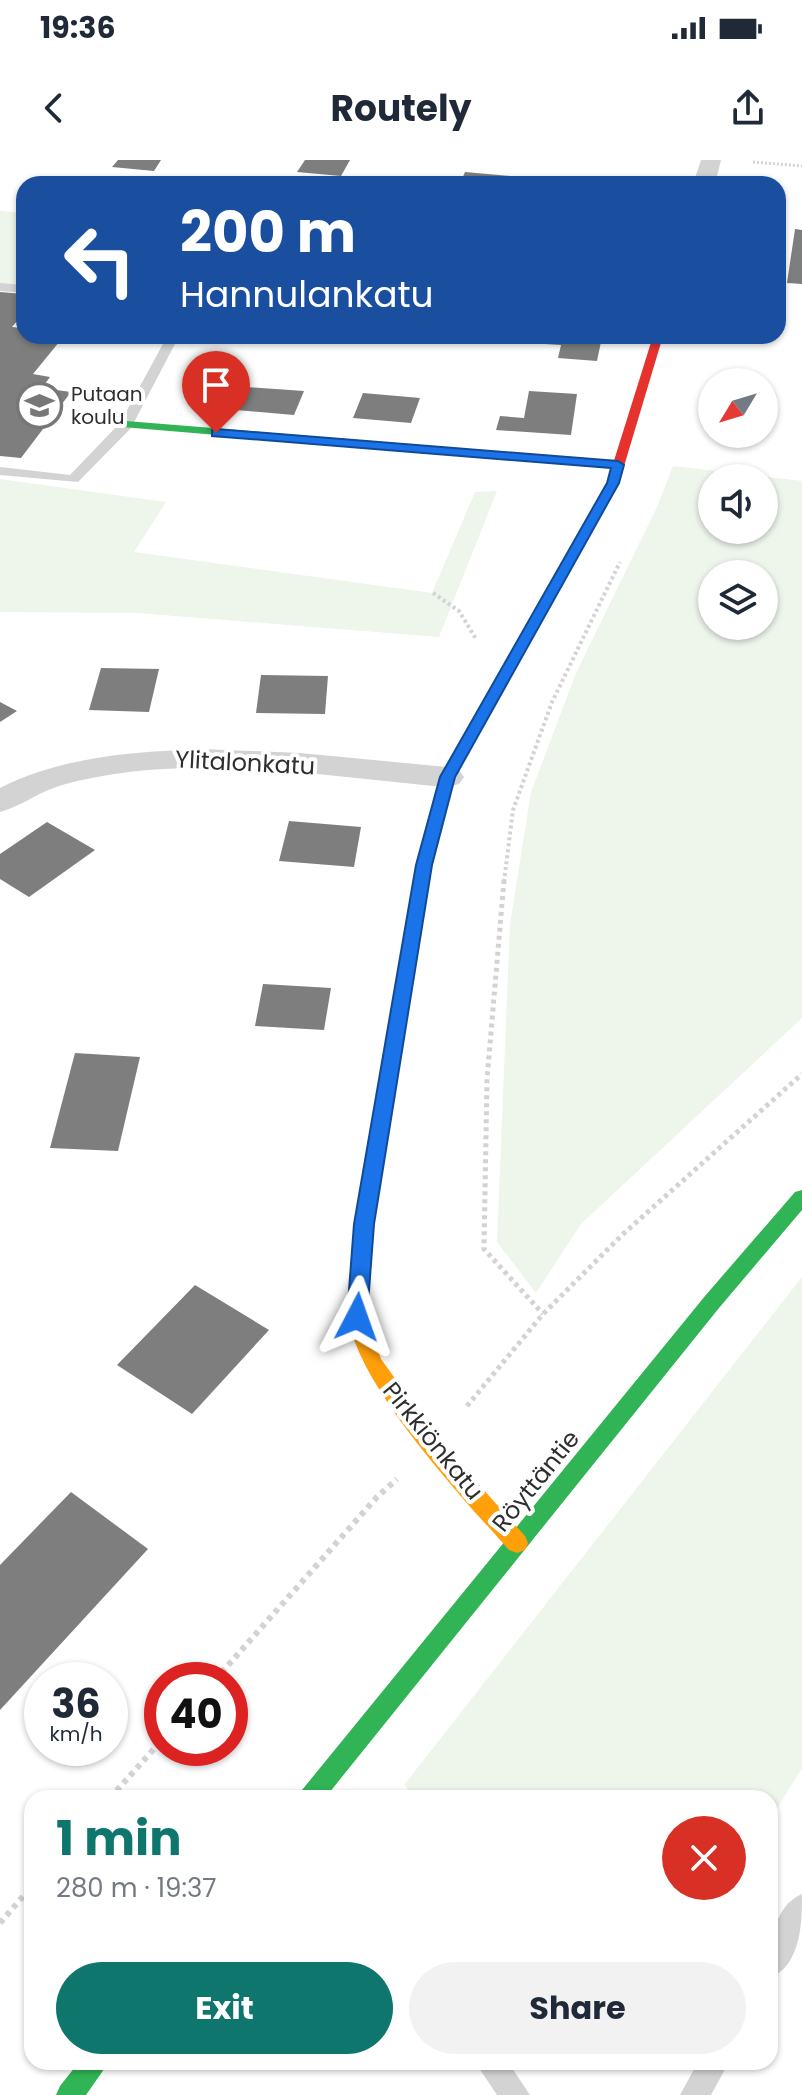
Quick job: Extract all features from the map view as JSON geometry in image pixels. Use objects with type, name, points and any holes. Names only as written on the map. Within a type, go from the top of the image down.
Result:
[{"type":"street","name":"Pirkkiönkatu","points":[[517,1543],[433,1447],[372,1363],[357,1317],[364,1224],[421,881],[447,777],[613,483],[656,344]]},
{"type":"street","points":[[126,425],[618,465]]},
{"type":"street","name":"Ylitalonkatu","points":[[0,801],[53,777],[136,761],[206,757],[447,777]]},
{"type":"street","name":"Röyttäntie","points":[[316,1790],[712,1302],[802,1197]]},
{"type":"street","points":[[69,2095],[89,2070]]},
{"type":"lane","points":[[0,471],[73,479],[126,425],[169,344]]},
{"type":"lane","points":[[778,1950],[802,1908]]},
{"type":"lane","points":[[496,2070],[515,2095]]},
{"type":"lane","points":[[695,2095],[709,2070]]},
{"type":"path","points":[[753,162],[802,166]]},
{"type":"path","points":[[543,1314],[484,1249],[487,1079],[498,926],[513,810],[552,702],[621,560]]},
{"type":"path","points":[[231,1662],[377,1497],[433,1447],[543,1314],[622,1235],[802,1074]]},
{"type":"path","points":[[117,1790],[144,1760]]},
{"type":"path","points":[[0,1923],[24,1895]]},
{"type":"shaded area","points":[[0,211],[16,212],[16,285],[0,284]]},
{"type":"shaded area","points":[[673,466],[698,469],[698,544],[778,544],[778,478],[802,481],[802,1018],[581,1224],[536,1293],[497,1242],[510,924],[531,792],[576,673],[657,507]]},
{"type":"shaded area","points":[[0,479],[166,502],[134,552],[432,593],[475,492],[497,491],[439,637],[137,613],[0,612]]},
{"type":"shaded area","points":[[802,1277],[802,1768],[778,1807],[778,1790],[409,1790],[404,1785]]},
{"type":"building","points":[[118,160],[161,160],[154,171],[112,167]]},
{"type":"building","points":[[305,160],[350,160],[341,176],[297,172]]},
{"type":"building","points":[[465,172],[511,176],[463,176]]},
{"type":"building","points":[[795,229],[802,230],[802,284],[787,283]]},
{"type":"building","points":[[0,292],[16,293],[16,322],[12,327],[16,327],[16,344],[57,344],[33,374],[50,377],[42,388],[71,392],[21,458],[0,456]]},
{"type":"building","points":[[545,344],[601,344],[597,361],[558,358],[561,345]]},
{"type":"building","points":[[247,387],[304,391],[294,415],[236,410]]},
{"type":"building","points":[[529,391],[577,394],[571,435],[496,430],[500,416],[524,418]]},
{"type":"building","points":[[363,393],[420,398],[411,423],[353,418]]},
{"type":"building","points":[[101,668],[159,669],[149,712],[89,710]]},
{"type":"building","points":[[261,675],[328,676],[325,714],[256,713]]},
{"type":"building","points":[[0,702],[17,711],[0,722]]},
{"type":"building","points":[[289,821],[361,827],[354,867],[279,861]]},
{"type":"building","points":[[47,822],[95,850],[29,897],[0,879],[0,854]]},
{"type":"building","points":[[263,984],[331,988],[324,1030],[255,1026]]},
{"type":"building","points":[[75,1053],[140,1057],[118,1151],[50,1148]]},
{"type":"building","points":[[195,1285],[269,1330],[192,1414],[117,1365]]},
{"type":"building","points":[[71,1492],[148,1549],[44,1662],[24,1662],[24,1684],[0,1710],[0,1565]]},
{"type":"traffic: fast","points":[[126,425],[618,465]]},
{"type":"traffic: fast","points":[[359,1294],[364,1224],[424,865],[447,777],[490,701]]},
{"type":"traffic: fast","points":[[316,1790],[712,1302],[802,1197]]},
{"type":"traffic: fast","points":[[69,2095],[89,2070]]},
{"type":"traffic: slow","points":[[359,1294],[357,1317],[372,1363],[433,1447],[517,1543]]},
{"type":"traffic: jam","points":[[490,701],[613,483],[656,344]]},
{"type":"place","name":"Putaan koulu","points":[[40,405]]},
{"type":"route","points":[[216,433],[618,465],[613,483],[447,777],[424,865],[364,1224],[357,1317]]}]
